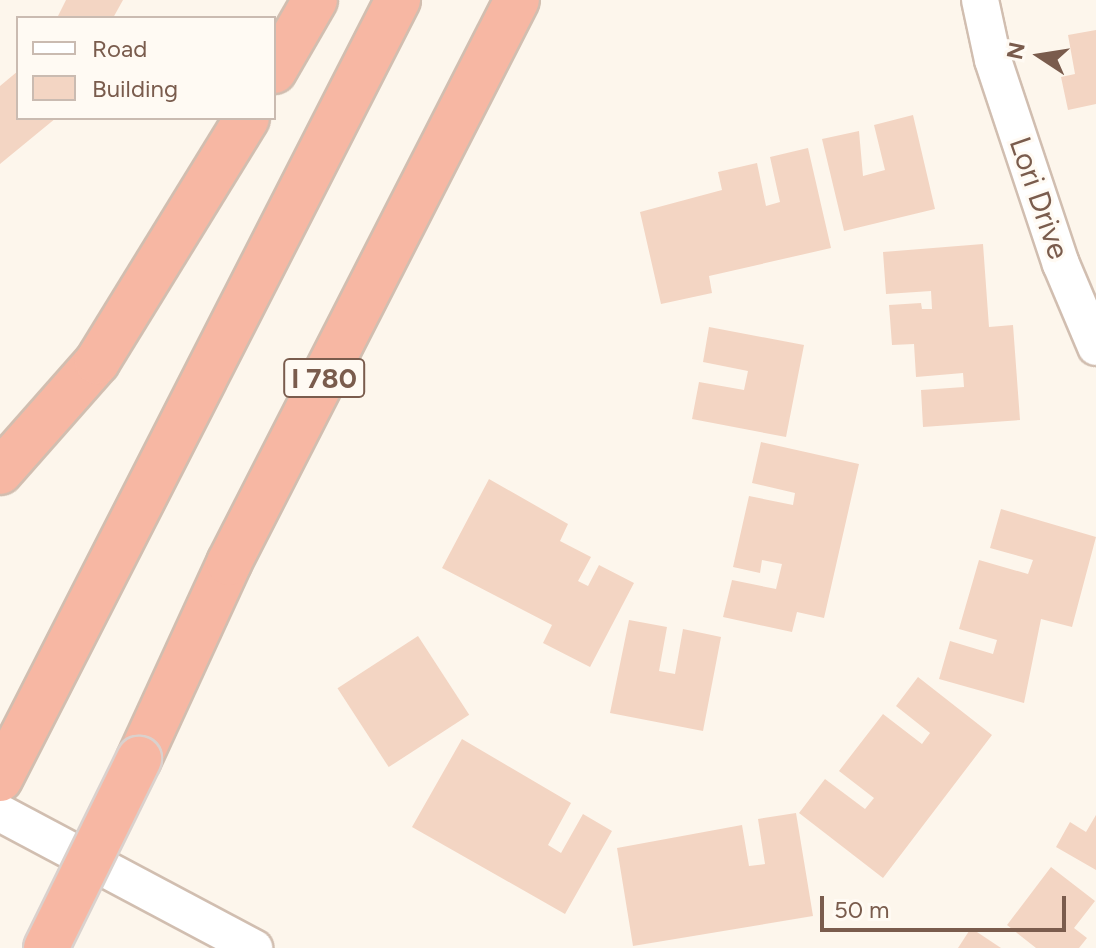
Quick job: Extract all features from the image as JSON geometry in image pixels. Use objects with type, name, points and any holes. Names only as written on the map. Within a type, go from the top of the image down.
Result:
[{"type":"highway","points":[[276,68],[315,0]]},
{"type":"highway","points":[[0,779],[398,0]]},
{"type":"highway","name":"I 780","points":[[46,948],[139,759],[229,563],[517,0]]},
{"type":"highway","points":[[0,472],[97,362],[246,120]]},
{"type":"street","name":"Lori Drive","points":[[980,0],[993,60],[1061,264],[1096,347]]},
{"type":"street","points":[[12,819],[254,948]]},
{"type":"building","points":[[66,0],[123,0],[114,16],[58,16]]},
{"type":"building","points":[[1096,30],[1096,104],[1068,110],[1061,77],[1075,74],[1068,35]]},
{"type":"building","points":[[16,73],[16,120],[54,120],[0,164],[0,86]]},
{"type":"building","points":[[913,115],[935,209],[844,231],[822,139],[859,131],[863,176],[885,170],[874,125]]},
{"type":"building","points":[[808,148],[831,248],[709,276],[712,293],[661,304],[640,212],[722,190],[718,172],[757,163],[766,206],[780,202],[770,157]]},
{"type":"building","points":[[983,244],[989,327],[1013,325],[1020,420],[923,427],[921,390],[964,387],[963,373],[916,377],[914,344],[892,345],[889,305],[921,303],[922,309],[932,309],[931,291],[886,294],[883,252]]},
{"type":"building","points":[[709,327],[804,345],[786,437],[692,419],[699,382],[744,390],[748,371],[703,362]]},
{"type":"building","points":[[761,442],[859,464],[824,618],[797,612],[792,632],[723,617],[732,580],[776,589],[782,564],[762,560],[760,573],[733,567],[749,496],[793,505],[795,493],[752,483]]},
{"type":"building","points":[[489,479],[568,524],[560,541],[591,557],[578,581],[588,586],[599,565],[634,583],[590,667],[543,643],[552,625],[442,568]]},
{"type":"building","points":[[1001,509],[1096,537],[1072,627],[1041,619],[1024,703],[939,679],[950,641],[993,654],[997,640],[959,629],[979,560],[1028,574],[1033,560],[990,548]]},
{"type":"building","points":[[629,620],[667,627],[659,671],[675,674],[683,629],[721,637],[703,731],[610,713]]},
{"type":"building","points":[[418,636],[469,715],[389,767],[337,688]]},
{"type":"building","points":[[918,677],[992,735],[883,878],[799,813],[825,779],[865,809],[874,798],[839,771],[883,714],[922,744],[930,733],[896,706]]},
{"type":"building","points":[[462,739],[571,803],[548,845],[561,853],[583,814],[612,831],[565,914],[412,827]]},
{"type":"building","points":[[796,813],[813,916],[633,946],[617,848],[742,825],[749,866],[765,864],[758,819]]},
{"type":"building","points":[[1096,815],[1096,870],[1056,847],[1070,822],[1086,832]]},
{"type":"building","points":[[1051,867],[1095,901],[1074,928],[1087,938],[1079,948],[1036,948],[1007,925]]},
{"type":"building","points":[[971,928],[1001,948],[958,948]]}]
